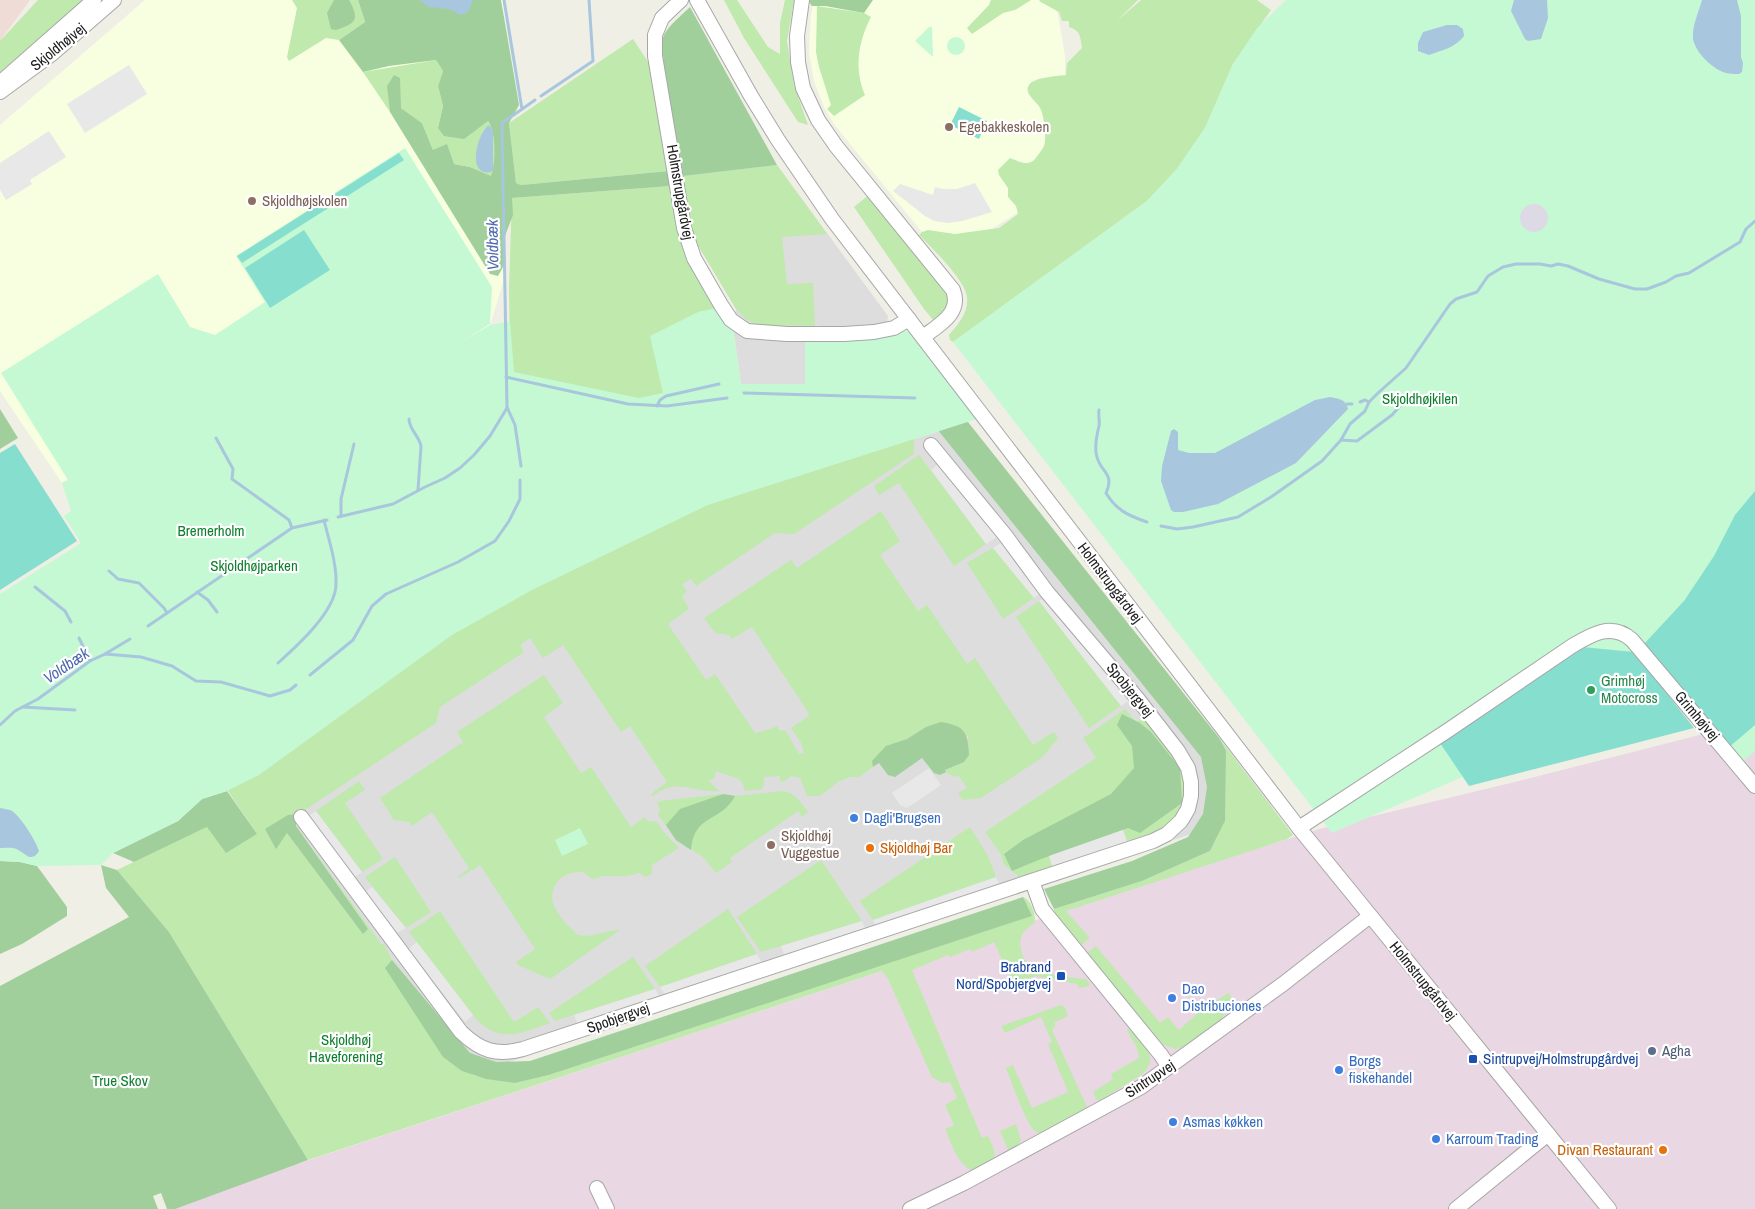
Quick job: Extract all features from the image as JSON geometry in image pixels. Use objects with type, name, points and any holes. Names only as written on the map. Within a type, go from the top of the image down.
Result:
[{"type":"street","name":"Skjoldhøjvej","points":[[0,83],[94,0]]},
{"type":"street","name":"Skjoldhøjvej","points":[[0,92],[53,53],[114,0]]},
{"type":"street","name":"Holmstrupgårdvej","points":[[681,0],[662,18],[655,35],[655,56],[684,228],[698,264],[731,320],[747,331],[787,334],[844,334],[874,332],[894,328],[908,319]]},
{"type":"street","name":"Holmstrupgårdvej","points":[[697,0],[778,140],[832,219],[1299,828],[1610,1209]]},
{"type":"street","points":[[802,0],[798,36],[798,62],[803,88],[818,120],[836,146],[951,286],[955,295],[956,303],[952,313],[923,337]]},
{"type":"street","name":"Spobjergvej","points":[[301,817],[461,1032],[474,1044],[486,1050],[499,1052],[523,1050],[1153,841],[1167,834],[1181,821],[1188,809],[1191,796],[1188,768],[1178,751],[1137,698],[1047,592],[1004,535],[931,445]]},
{"type":"street","name":"Grimhøjvej","points":[[1299,828],[1572,646],[1590,636],[1614,631],[1624,633],[1632,640],[1755,786]]},
{"type":"street","points":[[1032,881],[1042,909],[1156,1048],[1169,1067]]},
{"type":"street","name":"Sintrupvej","points":[[910,1209],[964,1183],[1140,1087],[1283,984],[1370,916]]},
{"type":"street","points":[[1456,1209],[1548,1134]]},
{"type":"street","points":[[598,1188],[607,1209]]},
{"type":"shaded area","points":[[0,0],[30,0],[0,41]]},
{"type":"shaded area","name":"Skjoldhøjskolen","points":[[145,0],[503,0],[505,276],[490,325],[341,416],[224,377],[62,483],[0,391],[0,125]]},
{"type":"shaded area","points":[[419,0],[473,0],[468,12],[461,15],[449,9],[429,7]]},
{"type":"shaded area","name":"Egebakkeskolen","points":[[814,0],[1052,0],[1058,15],[1065,56],[1065,90],[1028,206],[944,259],[834,124],[824,107],[814,81],[809,52],[811,14]]},
{"type":"shaded area","points":[[1514,0],[1547,0],[1548,18],[1541,39],[1528,41],[1525,39],[1511,11]]},
{"type":"shaded area","points":[[1702,0],[1737,0],[1741,16],[1741,57],[1743,63],[1742,72],[1739,74],[1719,70],[1704,58],[1694,43],[1693,33]]},
{"type":"shaded area","points":[[1447,25],[1457,25],[1463,29],[1464,36],[1452,46],[1429,55],[1418,51],[1418,43],[1423,32]]},
{"type":"shaded area","points":[[129,65],[147,94],[85,133],[67,104]]},
{"type":"shaded area","points":[[959,107],[987,121],[979,139],[950,125]]},
{"type":"shaded area","points":[[489,125],[493,131],[493,170],[491,172],[483,172],[478,168],[476,153],[481,136]]},
{"type":"shaded area","points":[[49,131],[66,157],[30,180],[32,184],[6,200],[0,190],[0,163]]},
{"type":"shaded area","points":[[399,153],[404,160],[242,263],[237,256]]},
{"type":"shaded area","points":[[777,165],[888,316],[887,323],[854,328],[806,325],[805,384],[741,384],[733,327],[736,309],[696,242],[683,176]]},
{"type":"shaded area","points":[[975,183],[992,212],[948,223],[934,221],[925,216],[893,191],[900,184],[933,195],[935,187],[957,189]]},
{"type":"shaded area","points":[[1534,204],[1544,208],[1548,218],[1544,228],[1534,232],[1524,228],[1520,218],[1524,208]]},
{"type":"shaded area","points":[[304,230],[330,270],[270,308],[245,268]]},
{"type":"shaded area","points":[[1330,397],[1344,401],[1348,409],[1296,463],[1218,504],[1183,512],[1171,510],[1161,481],[1162,466],[1171,431],[1174,429],[1178,432],[1178,450],[1189,453],[1215,453],[1315,400]]},
{"type":"shaded area","points":[[968,422],[1272,807],[474,1074],[259,775],[708,505]]},
{"type":"shaded area","points":[[15,444],[77,541],[0,590],[0,453]]},
{"type":"shaded area","points":[[937,465],[997,537],[986,544],[931,470]]},
{"type":"shaded area","name":"Grimhøj Motocross","points":[[1755,491],[1755,725],[1728,748],[1644,644],[1684,601],[1714,556],[1735,515]]},
{"type":"shaded area","points":[[1001,543],[1042,592],[1034,598],[993,548]]},
{"type":"shaded area","points":[[1046,597],[1130,700],[1121,706],[1039,601]]},
{"type":"shaded area","name":"Grimhøj Motocross","points":[[1582,647],[1634,652],[1694,728],[1469,786],[1440,743]]},
{"type":"shaded area","points":[[1755,725],[1755,1209],[168,1209],[167,1207],[1176,874],[1319,829],[1715,731]]},
{"type":"shaded area","points":[[929,768],[941,785],[907,808],[900,805],[892,793]]},
{"type":"shaded area","points":[[0,808],[12,811],[24,824],[39,851],[36,855],[29,857],[16,849],[0,848]]},
{"type":"shaded area","points":[[316,811],[362,872],[355,877],[308,816]]},
{"type":"shaded area","points":[[1123,830],[1128,844],[1053,869],[1049,856]]},
{"type":"shaded area","points":[[996,877],[1000,886],[876,927],[873,920]]},
{"type":"shaded area","points":[[372,887],[406,928],[397,933],[365,892]]},
{"type":"shaded area","points":[[862,921],[866,931],[785,957],[781,946]]},
{"type":"shaded area","points":[[417,942],[473,1015],[465,1022],[408,949]]},
{"type":"shaded area","points":[[757,954],[762,963],[666,996],[660,987]]},
{"type":"shaded area","points":[[655,989],[660,998],[578,1026],[574,1015]]},
{"type":"green space","points":[[38,0],[110,0],[0,97],[0,41]]},
{"type":"green space","points":[[292,0],[358,0],[365,22],[339,40],[326,38],[289,61],[287,57],[297,8]]},
{"type":"green space","points":[[334,0],[349,0],[355,16],[352,23],[336,30],[331,29],[327,13]]},
{"type":"green space","points":[[358,0],[501,0],[519,105],[509,123],[516,183],[521,185],[669,171],[671,186],[512,198],[513,215],[503,241],[503,267],[498,276],[490,274],[390,112],[387,86],[394,75],[400,78],[401,108],[422,123],[433,150],[447,144],[454,164],[470,167],[491,176],[494,163],[494,148],[491,126],[488,121],[464,139],[444,136],[438,128],[443,106],[438,86],[443,71],[436,60],[389,66],[363,72],[339,40],[365,22]]},
{"type":"green space","points":[[724,0],[737,0],[768,47],[780,54],[780,23],[785,0],[794,0],[787,41],[794,85],[808,125],[798,122],[744,38]]},
{"type":"green space","points":[[808,0],[873,0],[864,13],[825,6],[812,6]]},
{"type":"green space","points":[[991,0],[1031,0],[1015,10],[1003,13],[972,34],[967,28],[989,5]]},
{"type":"green space","points":[[1040,0],[1138,0],[1117,21],[1141,0],[1257,0],[1271,10],[1233,64],[1205,128],[1177,169],[1147,201],[953,342],[950,340],[949,335],[965,313],[967,297],[965,290],[947,264],[919,235],[928,230],[955,234],[999,228],[1018,214],[1016,206],[1008,197],[1008,188],[999,175],[998,170],[1010,158],[1023,163],[1030,163],[1044,146],[1043,115],[1029,94],[1029,85],[1036,80],[1046,77],[1066,75],[1067,63],[1082,48],[1079,34],[1076,30],[1069,27],[1069,21],[1062,21],[1059,12]]},
{"type":"green space","name":"Skjoldhøjkilen","points":[[1286,0],[1755,0],[1755,751],[1738,766],[1673,687],[1332,833],[953,342],[1147,201],[1177,169],[1205,128],[1233,64],[1257,28]]},
{"type":"green space","points":[[817,6],[864,13],[871,17],[863,36],[859,56],[859,75],[865,95],[834,116],[827,109],[831,105],[816,52]]},
{"type":"green space","points":[[690,7],[777,165],[683,176],[666,80],[663,44],[666,31]]},
{"type":"green space","points":[[929,27],[932,27],[933,57],[915,41]]},
{"type":"green space","points":[[952,37],[960,37],[965,42],[963,53],[952,55],[947,50],[947,42]]},
{"type":"green space","points":[[633,39],[654,71],[669,171],[521,185],[516,183],[509,123]]},
{"type":"green space","points":[[436,60],[443,71],[438,86],[443,106],[438,128],[488,121],[493,134],[495,149],[495,164],[492,177],[470,167],[454,164],[433,150],[422,123],[401,108],[388,86],[390,112],[363,72]]},
{"type":"green space","name":"Skjoldhøjparken","points":[[405,148],[492,287],[490,324],[461,342],[490,325],[510,321],[514,372],[639,398],[663,393],[650,336],[698,312],[717,308],[733,327],[741,384],[805,384],[805,337],[899,330],[910,332],[977,419],[708,505],[532,590],[452,635],[259,775],[227,791],[202,799],[178,821],[113,853],[101,865],[37,866],[20,862],[0,861],[0,594],[81,543],[64,516],[71,511],[62,483],[68,480],[1,373],[158,274],[190,327],[215,335],[265,302],[236,256]]},
{"type":"green space","points":[[777,165],[827,234],[782,237],[787,284],[813,283],[815,326],[758,325],[747,320],[736,309],[696,242],[688,221],[683,176]]},
{"type":"green space","points":[[671,186],[725,323],[715,410],[516,388],[510,354],[509,289],[512,198]]},
{"type":"green space","points":[[870,194],[945,286],[948,306],[934,321],[854,207]]},
{"type":"green space","points":[[948,397],[1220,739],[1226,751],[1225,821],[1210,851],[1142,881],[1054,909],[1044,889],[1132,861],[1188,837],[1203,814],[1207,787],[1201,757],[929,419]]},
{"type":"green space","points":[[0,409],[18,438],[0,449]]},
{"type":"green space","name":"Skjoldhøj Haveforening","points":[[914,425],[914,454],[794,534],[775,533],[696,586],[691,579],[682,584],[687,592],[682,596],[689,609],[668,624],[706,680],[715,674],[755,733],[777,726],[779,730],[786,731],[799,754],[804,753],[801,743],[791,728],[809,716],[808,712],[752,627],[732,639],[729,635],[715,633],[704,618],[791,560],[797,568],[881,511],[900,541],[880,555],[918,611],[927,605],[967,664],[975,658],[1033,745],[1054,732],[1058,738],[1043,757],[981,798],[963,800],[958,793],[967,788],[958,775],[954,777],[945,770],[964,762],[969,755],[968,736],[926,727],[881,752],[873,761],[873,767],[859,777],[850,777],[838,782],[820,796],[807,796],[800,778],[791,776],[783,782],[780,781],[780,776],[764,777],[762,789],[745,791],[739,779],[716,771],[714,778],[709,781],[719,791],[670,787],[653,796],[651,794],[667,782],[630,726],[621,732],[563,645],[543,658],[530,638],[520,645],[524,652],[440,707],[436,723],[302,812],[288,815],[382,945],[384,944],[392,960],[473,1075],[515,1083],[549,1075],[1031,916],[1023,897],[1032,907],[1035,922],[1024,932],[1020,942],[1025,961],[1034,968],[1059,976],[1059,979],[1065,979],[1066,977],[1086,979],[1090,984],[1089,986],[1079,988],[1077,984],[1036,976],[1012,983],[994,942],[972,952],[970,949],[950,957],[948,955],[912,970],[982,1138],[988,1136],[992,1145],[994,1160],[971,1170],[958,1157],[945,1129],[954,1125],[945,1105],[957,1098],[950,1082],[942,1083],[932,1077],[888,979],[882,971],[308,1160],[169,932],[117,870],[207,827],[257,834],[224,785],[496,584]]},
{"type":"green space","points":[[919,455],[986,544],[954,566],[899,483],[879,495],[874,486]]},
{"type":"green space","points":[[993,548],[1034,598],[1003,619],[967,563]]},
{"type":"green space","points":[[1039,601],[1121,706],[1089,728],[1016,617]]},
{"type":"green space","points":[[544,675],[563,703],[544,717],[581,773],[591,767],[631,827],[645,817],[647,821],[657,822],[679,848],[652,865],[652,874],[646,877],[639,873],[628,876],[603,876],[594,879],[584,872],[569,874],[557,882],[553,891],[553,903],[567,925],[578,935],[584,936],[620,930],[550,979],[518,965],[516,962],[535,949],[480,865],[458,877],[469,868],[432,812],[412,826],[409,822],[394,820],[380,798],[463,742],[457,732]]},
{"type":"green space","points":[[1125,709],[1136,722],[1143,718],[1175,757],[1184,779],[1185,791],[1181,809],[1171,823],[1161,832],[1128,844],[1123,830],[1050,856],[1053,869],[1019,877],[1004,864],[1000,853],[985,832],[1096,758],[1083,738]]},
{"type":"green space","points":[[1122,714],[1140,723],[1151,732],[1180,768],[1182,803],[1140,833],[1128,828],[1012,871],[1004,854],[1023,840],[1111,794],[1134,768],[1132,746],[1117,725]]},
{"type":"green space","points":[[941,722],[955,725],[966,735],[969,755],[964,762],[945,770],[946,772],[940,775],[934,773],[922,758],[895,777],[888,775],[879,763],[873,767],[872,761],[886,746],[907,739],[926,727]]},
{"type":"green space","points":[[1220,739],[1293,835],[1287,839],[1066,911],[1090,938],[1081,945],[1054,913],[1054,909],[1142,881],[1210,851],[1225,821],[1226,751]]},
{"type":"green space","points":[[359,781],[365,790],[345,803],[383,859],[362,872],[316,811]]},
{"type":"green space","points":[[227,791],[257,834],[226,853],[207,827],[134,862],[113,853],[178,821],[202,799]]},
{"type":"green space","points":[[782,791],[794,795],[808,812],[802,817],[798,811],[730,858],[732,862],[716,873],[703,857],[676,840],[658,815],[660,809],[657,803],[660,801],[723,794],[735,796]]},
{"type":"green space","points":[[723,794],[735,796],[723,811],[697,830],[693,838],[691,850],[676,840],[666,825],[680,809]]},
{"type":"green space","points":[[296,814],[296,826],[368,929],[363,934],[287,833],[276,849],[265,829],[288,815]]},
{"type":"green space","points":[[970,827],[988,856],[996,877],[873,920],[860,901]]},
{"type":"green space","points":[[580,828],[588,844],[562,856],[555,840]]},
{"type":"green space","points":[[395,857],[431,912],[406,928],[365,877]]},
{"type":"green space","points":[[821,860],[862,921],[761,952],[737,917]]},
{"type":"green space","points":[[0,861],[20,862],[37,866],[67,907],[67,916],[22,944],[0,954]]},
{"type":"green space","name":"True Skov","points":[[101,865],[117,870],[169,932],[308,1160],[175,1209],[167,1209],[161,1193],[153,1196],[158,1209],[0,1209],[0,986],[129,917],[106,888]]},
{"type":"green space","points":[[1023,897],[1032,916],[549,1075],[515,1083],[486,1079],[462,1071],[443,1057],[385,968],[392,960],[470,1053],[496,1062],[530,1061]]},
{"type":"green space","points":[[728,909],[757,954],[660,987],[645,966]]},
{"type":"green space","points":[[440,911],[514,1022],[538,1007],[550,1023],[520,1033],[503,1034],[485,1027],[476,1019],[409,932]]},
{"type":"green space","points":[[1096,946],[1160,1023],[1168,1017],[1179,1030],[1206,1006],[1229,993],[1233,1001],[1220,1021],[1185,1047],[1175,1049],[1164,1045],[1087,953]]},
{"type":"green space","points":[[633,957],[655,989],[555,1021],[549,1013]]},
{"type":"green space","points":[[1061,1005],[1064,1006],[1068,1016],[1055,1022],[1055,1027],[1052,1030],[1087,1107],[1047,1132],[1039,1133],[1031,1127],[1027,1120],[1006,1068],[1013,1065],[1032,1108],[1068,1092],[1048,1044],[1052,1042],[1041,1017],[1005,1033],[1001,1026]]},
{"type":"green space","points":[[1129,1029],[1148,1051],[1150,1063],[1141,1075],[1099,1101],[1093,1092],[1113,1079],[1111,1074],[1139,1058],[1136,1046],[1127,1030]]},
{"type":"green space","points":[[1016,1124],[1021,1140],[1018,1147],[1009,1152],[1000,1131]]},
{"type":"waterway","points":[[504,0],[522,109]]},
{"type":"waterway","name":"Voldbæk","points":[[541,96],[593,61],[589,0]]},
{"type":"waterway","name":"Voldbæk","points":[[521,466],[515,425],[507,407],[502,123],[535,100]]},
{"type":"waterway","points":[[1161,526],[1177,529],[1238,517],[1271,497],[1322,461],[1341,440],[1350,424],[1365,411],[1369,402],[1406,368],[1450,304],[1456,299],[1477,292],[1488,276],[1503,267],[1516,264],[1551,266],[1558,264],[1568,266],[1599,279],[1635,289],[1647,289],[1676,276],[1689,273],[1740,242],[1746,229],[1755,221]]},
{"type":"waterway","points":[[506,377],[628,404],[667,406],[727,398]]},
{"type":"waterway","points":[[657,406],[660,400],[666,396],[719,384]]},
{"type":"waterway","points":[[744,393],[915,398]]},
{"type":"waterway","points":[[1360,402],[1365,400],[1369,402]]},
{"type":"waterway","points":[[1347,404],[1352,404]]},
{"type":"waterway","points":[[1341,440],[1357,441],[1392,415],[1400,406]]},
{"type":"waterway","name":"Voldbæk","points":[[338,517],[393,504],[445,478],[474,455],[490,436],[507,408]]},
{"type":"waterway","points":[[1099,410],[1096,449],[1099,462],[1109,481],[1106,493],[1114,504],[1124,512],[1147,522]]},
{"type":"waterway","points":[[409,419],[409,423],[421,446],[418,490]]},
{"type":"waterway","points":[[216,438],[233,469],[232,479],[289,520],[292,528]]},
{"type":"waterway","points":[[341,516],[341,499],[354,444]]},
{"type":"waterway","name":"Voldbæk","points":[[310,675],[353,640],[372,606],[386,594],[458,562],[495,541],[509,521],[520,499],[520,480]]},
{"type":"waterway","points":[[278,663],[314,628],[334,595],[336,585],[335,569],[324,520]]},
{"type":"waterway","name":"Voldbæk","points":[[148,626],[292,528],[327,520]]},
{"type":"waterway","points":[[109,571],[118,579],[139,583],[167,613]]},
{"type":"waterway","points":[[35,587],[65,611],[71,622]]},
{"type":"waterway","points":[[197,592],[208,600],[217,612]]},
{"type":"waterway","points":[[79,638],[90,661]]},
{"type":"waterway","points":[[105,654],[130,639]]},
{"type":"waterway","name":"Voldbæk","points":[[0,725],[15,711],[38,699],[90,661],[105,654],[141,657],[172,666],[196,681],[221,682],[270,696],[290,690],[296,685]]},
{"type":"waterway","points":[[23,707],[75,710]]},
{"type":"place","name":"Egebakkeskolen","points":[[949,127]]},
{"type":"place","name":"Skjoldhøjskolen","points":[[252,201]]},
{"type":"place","name":"Grimhøj Motocross","points":[[1591,690]]},
{"type":"place","name":"Dagli'Brugsen","points":[[854,818]]},
{"type":"place","name":"Skjoldhøj Vuggestue","points":[[771,845]]},
{"type":"place","name":"Skjoldhøj Bar","points":[[870,848]]},
{"type":"place","name":"Brabrand Nord/Spobjergvej","points":[[1061,976]]},
{"type":"place","name":"Dao Distribuciones","points":[[1172,998]]},
{"type":"place","name":"Agha","points":[[1652,1051]]},
{"type":"place","name":"Sintrupvej/Holmstrupgårdvej","points":[[1473,1059]]},
{"type":"place","name":"Borgs fiskehandel","points":[[1339,1070]]},
{"type":"place","name":"Asmas køkken","points":[[1173,1122]]},
{"type":"place","name":"Karroum Trading","points":[[1436,1139]]},
{"type":"place","name":"Divan Restaurant","points":[[1663,1150]]},
{"type":"park label","name":"Bremerholm","points":[[211,531]]}]
